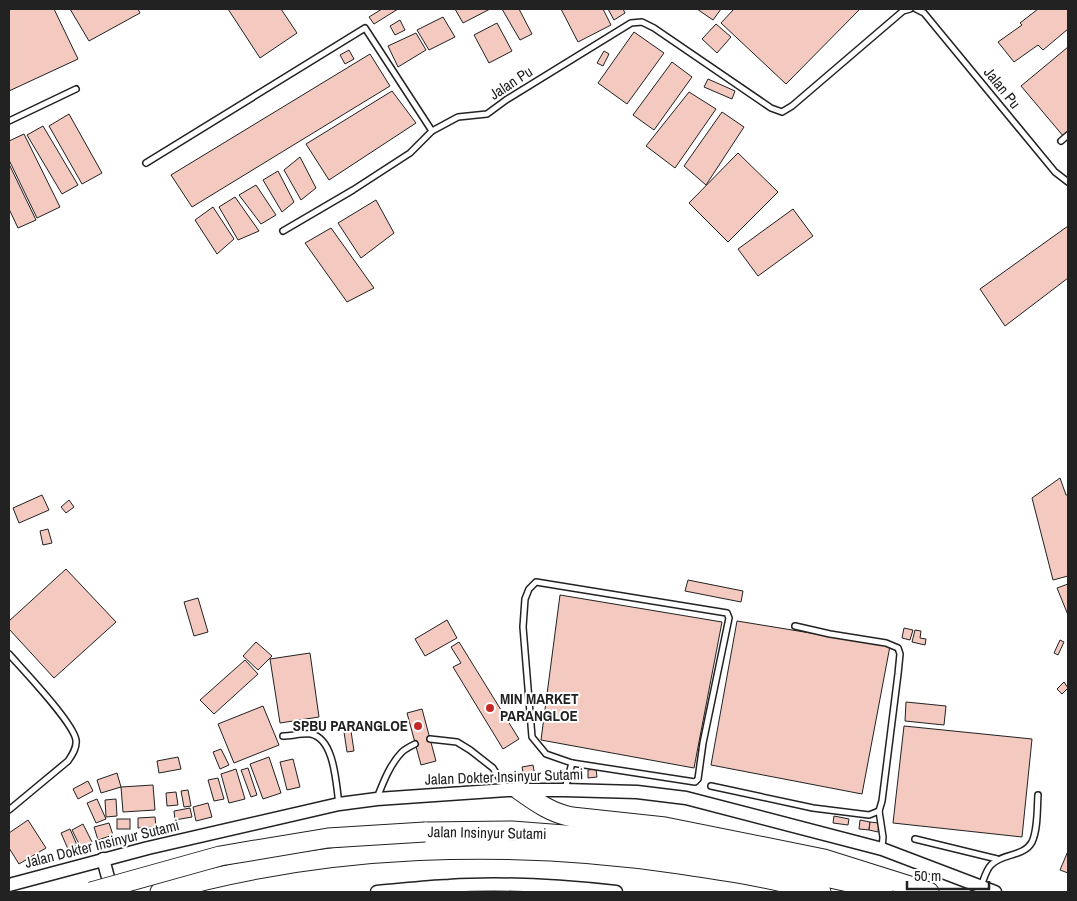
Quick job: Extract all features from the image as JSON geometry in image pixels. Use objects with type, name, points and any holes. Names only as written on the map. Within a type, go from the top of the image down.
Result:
[{"type":"highway","points":[[513,790],[550,811],[572,818],[665,827],[824,859],[929,892]]},
{"type":"highway","name":"Jalan Insinyur Sutami","points":[[91,892],[220,856],[328,838],[425,832],[512,831],[630,840],[730,856],[853,883],[884,892]]},
{"type":"highway","name":"Jalan Insinyur Sutami","points":[[160,892],[226,876],[319,859],[417,851],[507,849],[568,851],[626,856],[732,871],[790,883],[820,892]]},
{"type":"street","name":"Jalan Dokter Insinyur Sutami","points":[[9,885],[103,859],[339,804],[377,799],[513,790],[564,790],[637,792],[686,798],[882,849],[996,892]]},
{"type":"street","points":[[103,859],[112,892]]},
{"type":"street","points":[[377,892],[571,887],[616,892]]},
{"type":"lane","name":"Jalan Pu","points":[[432,131],[458,117],[487,114],[506,100],[632,23],[642,22],[654,28],[771,108],[782,112],[792,106],[903,11],[910,9]]},
{"type":"lane","name":"Jalan Pu","points":[[916,9],[924,13],[1054,172],[1068,182]]},
{"type":"lane","points":[[146,163],[365,28],[432,131],[410,153],[283,231]]},
{"type":"lane","points":[[9,121],[76,89]]},
{"type":"lane","points":[[1061,141],[1068,135]]},
{"type":"lane","points":[[536,582],[727,613],[730,618],[698,780],[694,782],[572,764],[546,754],[532,738],[523,627],[525,599],[529,589],[536,582]]},
{"type":"lane","points":[[795,626],[886,643],[898,648],[900,654],[898,674],[879,812],[883,837],[882,849]]},
{"type":"lane","points":[[9,654],[68,723],[76,740],[74,751],[68,761],[9,810]]},
{"type":"lane","points":[[283,736],[311,734],[325,744],[330,752],[339,804]]},
{"type":"lane","points":[[430,739],[458,742],[493,768],[513,790]]},
{"type":"lane","points":[[377,799],[395,761],[402,752],[416,744]]},
{"type":"lane","points":[[564,790],[572,764]]},
{"type":"lane","points":[[711,786],[813,808],[869,815],[879,812]]},
{"type":"lane","points":[[981,887],[990,866],[998,859],[1024,850],[1031,844],[1034,836],[1038,795]]},
{"type":"lane","points":[[915,839],[998,859]]},
{"type":"building","points":[[9,9],[54,9],[78,59],[9,91]]},
{"type":"building","points":[[70,9],[138,9],[140,13],[89,41]]},
{"type":"building","points":[[228,9],[281,9],[297,33],[260,58]]},
{"type":"building","points":[[382,9],[398,9],[374,24],[369,17]]},
{"type":"building","points":[[455,9],[490,9],[463,23]]},
{"type":"building","points":[[502,9],[519,9],[532,34],[520,40]]},
{"type":"building","points":[[561,9],[603,9],[611,25],[578,42]]},
{"type":"building","points":[[608,9],[623,9],[625,13],[614,20]]},
{"type":"building","points":[[697,9],[721,9],[713,20]]},
{"type":"building","points":[[734,9],[860,9],[786,84],[721,23]]},
{"type":"building","points":[[1038,9],[1068,9],[1068,29],[1043,50],[1038,45],[1014,62],[998,42],[1022,25],[1020,23]]},
{"type":"building","points":[[443,17],[455,37],[429,50],[417,30]]},
{"type":"building","points":[[400,20],[405,30],[395,35],[390,26]]},
{"type":"building","points":[[497,23],[512,51],[489,63],[474,35]]},
{"type":"building","points":[[716,24],[731,37],[717,53],[702,39]]},
{"type":"building","points":[[634,32],[664,53],[627,104],[598,83]]},
{"type":"building","points":[[416,33],[426,50],[398,67],[388,46]]},
{"type":"building","points":[[1068,47],[1068,133],[1064,137],[1021,86]]},
{"type":"building","points":[[349,50],[354,59],[345,64],[340,55]]},
{"type":"building","points":[[604,51],[609,54],[603,66],[597,63]]},
{"type":"building","points":[[370,54],[390,86],[192,207],[171,175]]},
{"type":"building","points":[[672,62],[692,77],[654,130],[633,115]]},
{"type":"building","points":[[708,79],[735,91],[732,99],[704,87]]},
{"type":"building","points":[[392,91],[416,123],[329,180],[306,144]]},
{"type":"building","points":[[689,92],[716,109],[675,168],[646,146]]},
{"type":"building","points":[[722,112],[744,127],[706,185],[684,166]]},
{"type":"building","points":[[69,114],[102,173],[82,184],[49,126]]},
{"type":"building","points":[[43,126],[78,185],[62,194],[27,135]]},
{"type":"building","points":[[24,134],[60,207],[37,218],[9,160],[9,141]]},
{"type":"building","points":[[738,153],[778,192],[728,242],[689,203]]},
{"type":"building","points":[[300,157],[316,188],[301,200],[284,170]]},
{"type":"building","points":[[9,164],[36,220],[18,228],[9,209]]},
{"type":"building","points":[[278,171],[294,202],[282,212],[263,180]]},
{"type":"building","points":[[256,185],[276,215],[261,224],[239,195]]},
{"type":"building","points":[[235,197],[259,231],[238,240],[219,207]]},
{"type":"building","points":[[376,200],[394,233],[361,258],[338,223]]},
{"type":"building","points":[[213,207],[234,239],[217,254],[195,220]]},
{"type":"building","points":[[793,209],[813,236],[758,276],[738,249]]},
{"type":"building","points":[[1068,226],[1068,278],[1005,326],[980,289]]},
{"type":"building","points":[[331,228],[374,288],[347,302],[305,243]]},
{"type":"building","points":[[1060,478],[1066,495],[1068,495],[1068,576],[1053,580],[1032,498]]},
{"type":"building","points":[[42,495],[49,510],[19,523],[13,508]]},
{"type":"building","points":[[69,500],[74,507],[66,513],[61,507]]},
{"type":"building","points":[[48,529],[52,543],[43,545],[40,531]]},
{"type":"building","points":[[66,569],[116,622],[54,678],[9,629],[9,621]]},
{"type":"building","points":[[688,580],[743,591],[741,602],[685,591]]},
{"type":"building","points":[[1068,584],[1068,615],[1057,588]]},
{"type":"building","points":[[560,595],[722,622],[694,768],[541,740]]},
{"type":"building","points":[[198,598],[208,632],[194,636],[184,602]]},
{"type":"building","points":[[447,620],[457,638],[425,656],[415,639]]},
{"type":"building","points":[[737,621],[890,646],[862,794],[711,765]]},
{"type":"building","points":[[904,628],[913,630],[910,640],[902,638]]},
{"type":"building","points":[[915,630],[921,631],[920,638],[926,639],[925,645],[912,642]]},
{"type":"building","points":[[1060,640],[1064,642],[1058,655],[1054,653]]},
{"type":"building","points":[[256,642],[272,656],[258,670],[243,656]]},
{"type":"building","points":[[459,642],[519,739],[503,749],[453,667],[461,663],[451,647]]},
{"type":"building","points":[[310,653],[319,717],[280,723],[270,659]]},
{"type":"building","points":[[245,660],[258,674],[214,714],[200,700]]},
{"type":"building","points":[[1064,682],[1068,688],[1062,694],[1057,689]]},
{"type":"building","points":[[906,702],[946,706],[944,725],[905,721]]},
{"type":"building","points":[[263,706],[279,745],[234,763],[218,724]]},
{"type":"building","name":"SPBU PARANGLOE","points":[[422,709],[436,761],[421,765],[407,713]]},
{"type":"building","points":[[904,726],[1032,739],[1022,837],[893,823]]},
{"type":"building","points":[[351,731],[354,751],[347,752],[344,732]]},
{"type":"building","points":[[221,749],[229,765],[220,769],[213,752]]},
{"type":"building","points":[[178,757],[181,769],[159,773],[157,761]]},
{"type":"building","points":[[269,757],[281,793],[263,799],[250,764]]},
{"type":"building","points":[[293,759],[300,787],[287,790],[280,762]]},
{"type":"building","points":[[533,765],[535,776],[524,777],[522,767]]},
{"type":"building","points":[[248,768],[257,795],[251,797],[241,770]]},
{"type":"building","points":[[236,769],[245,799],[229,803],[221,774]]},
{"type":"building","points":[[596,769],[597,777],[588,778],[588,770]]},
{"type":"building","points":[[117,773],[121,787],[101,793],[97,780]]},
{"type":"building","points":[[218,778],[224,799],[214,801],[208,780]]},
{"type":"building","points":[[88,781],[93,791],[78,799],[73,789]]},
{"type":"building","points":[[153,785],[155,810],[123,812],[121,787]]},
{"type":"building","points":[[188,790],[191,806],[184,807],[181,791]]},
{"type":"building","points":[[176,792],[178,805],[167,806],[166,793]]},
{"type":"building","points":[[97,799],[106,819],[96,823],[87,803]]},
{"type":"building","points":[[116,799],[117,816],[106,817],[105,800]]},
{"type":"building","points":[[208,803],[212,817],[196,821],[193,807]]},
{"type":"building","points":[[190,808],[192,817],[175,820],[174,811]]},
{"type":"building","points":[[834,816],[849,819],[848,825],[833,823]]},
{"type":"building","points":[[155,817],[156,827],[138,828],[138,818]]},
{"type":"building","points":[[117,819],[130,819],[130,829],[117,829]]},
{"type":"building","points":[[28,820],[46,848],[19,864],[9,848],[9,833]]},
{"type":"building","points":[[860,820],[870,822],[869,830],[859,829]]},
{"type":"building","points":[[870,822],[879,823],[878,832],[869,830]]},
{"type":"building","points":[[109,823],[113,835],[98,840],[94,827]]},
{"type":"building","points":[[83,824],[92,842],[81,848],[72,830]]},
{"type":"building","points":[[70,829],[77,845],[68,849],[61,833]]},
{"type":"building","points":[[1068,851],[1068,873],[1060,870]]},
{"type":"place","name":"MIN MARKET PARANGLOE","points":[[490,708]]},
{"type":"place","name":"SPBU PARANGLOE","points":[[418,726]]}]
